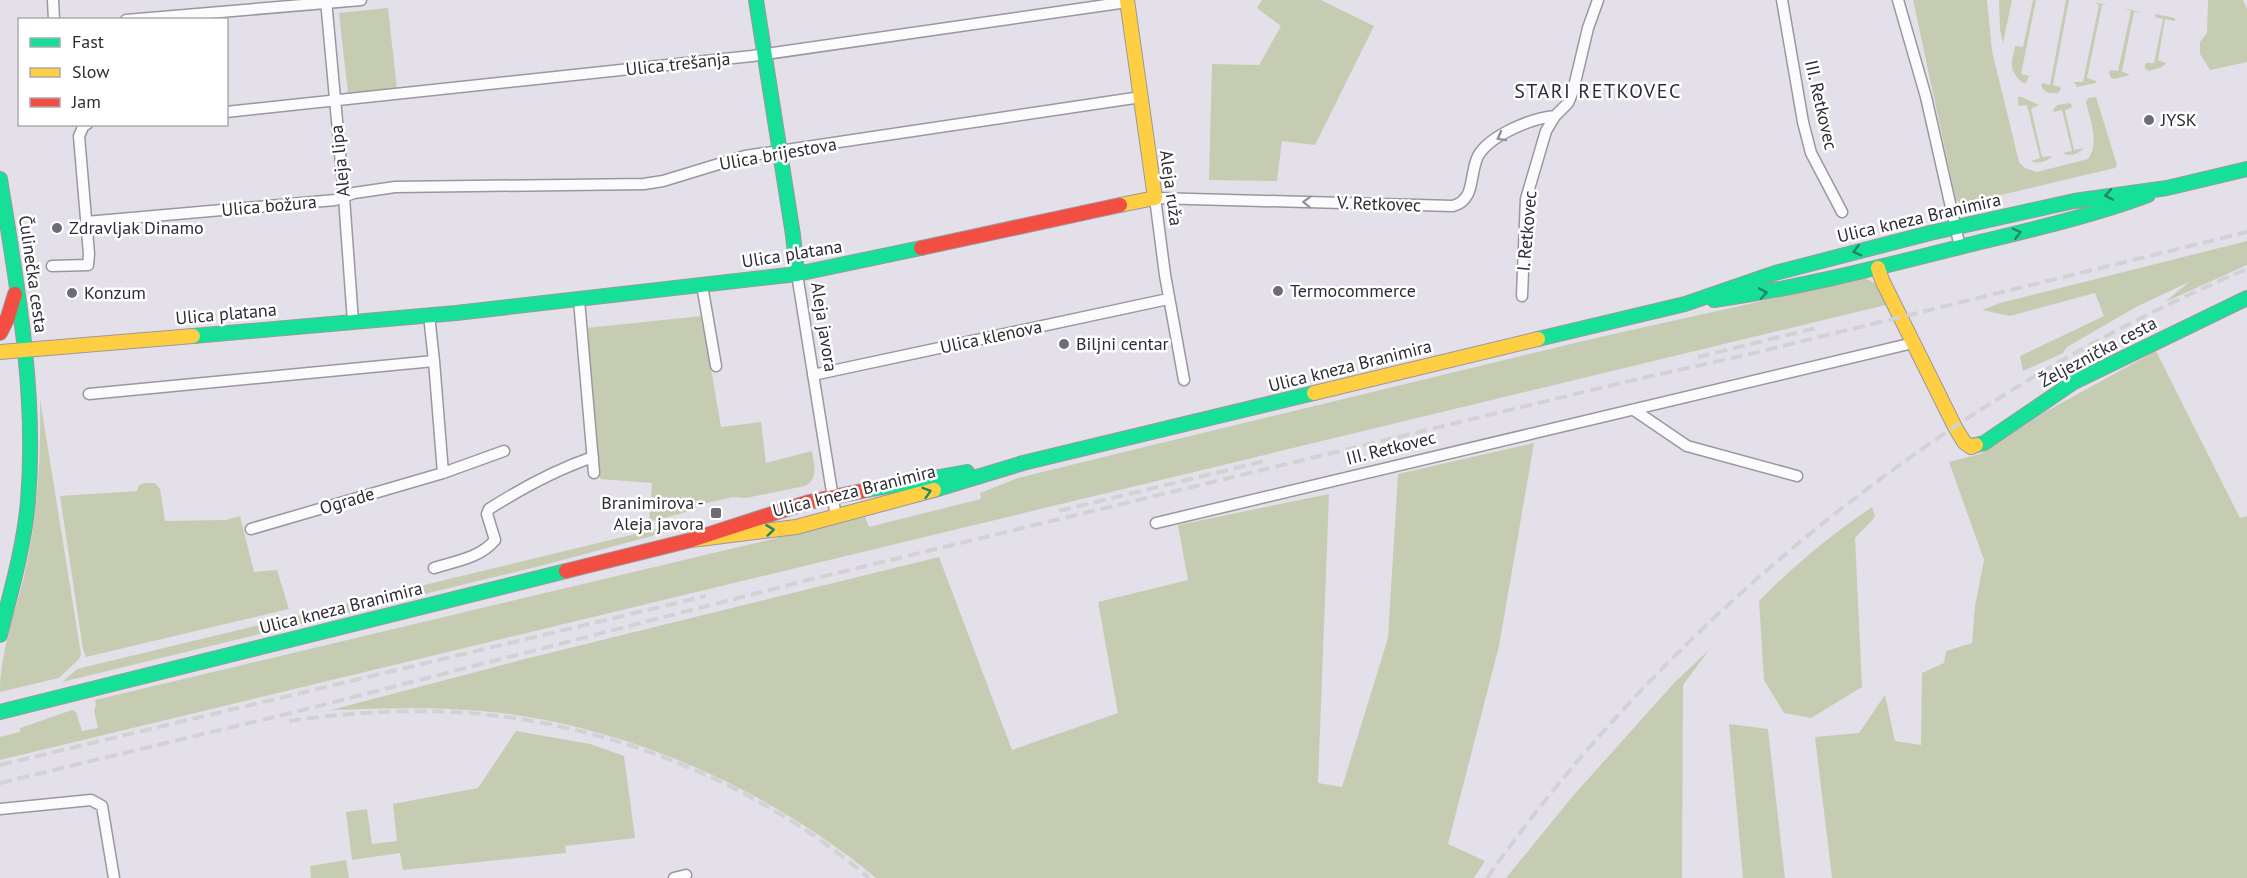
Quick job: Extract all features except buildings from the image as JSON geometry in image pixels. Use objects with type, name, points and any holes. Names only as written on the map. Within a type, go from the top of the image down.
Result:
[{"type":"main road","name":"Aleja javora","points":[[756,0],[797,274]]},
{"type":"main road","name":"Aleja ruža","points":[[1127,1],[1155,198]]},
{"type":"main road","name":"Ulica kneza Branimira","points":[[1685,304],[1775,273],[1955,227],[2092,198],[2167,188],[2247,169]]},
{"type":"main road","name":"Čulinečka cesta","points":[[0,179],[26,349],[0,352]]},
{"type":"main road","name":"Ulica kneza Branimira","points":[[691,540],[796,527],[895,502],[1023,463],[1685,304],[1777,291],[1878,268],[2108,209],[2167,188]]},
{"type":"main road","name":"Ulica platana","points":[[26,349],[429,315],[797,274],[1155,198]]},
{"type":"main road","points":[[1878,268],[1913,344]]},
{"type":"main road","points":[[0,333],[8,317],[16,288]]},
{"type":"main road","name":"Željeznička cesta","points":[[1913,344],[1960,435],[1967,446],[1971,447],[1984,442],[2074,382],[2247,298]]},
{"type":"main road","points":[[0,635],[28,502],[31,433],[26,349]]},
{"type":"main road","name":"Ulica kneza Branimira","points":[[0,712],[691,540],[788,507],[893,484],[1023,463]]},
{"type":"street","points":[[53,0],[54,18]]},
{"type":"street","points":[[148,18],[362,0]]},
{"type":"street","name":"I. Retkovec","points":[[1522,296],[1526,199],[1546,131],[1554,116],[1568,103],[1573,91],[1588,28],[1598,0]]},
{"type":"street","name":"III. Retkovec","points":[[1782,0],[1803,122],[1811,153],[1842,212]]},
{"type":"street","points":[[1898,0],[1926,98],[1960,247]]},
{"type":"street","name":"Ulica trešanja","points":[[228,112],[765,54],[1127,1]]},
{"type":"street","name":"Aleja lipa","points":[[326,2],[353,322]]},
{"type":"street","name":"Ulica brijestova","points":[[344,196],[395,187],[644,184],[680,176],[728,160],[1141,97]]},
{"type":"street","name":"V. Retkovec","points":[[1155,198],[1453,206],[1462,204],[1467,198],[1477,158],[1492,141],[1529,121],[1554,116]]},
{"type":"street","points":[[52,266],[88,265],[79,136],[84,126]]},
{"type":"street","name":"Ulica božura","points":[[86,222],[260,208],[335,200],[344,196]]},
{"type":"street","name":"Aleja ruža","points":[[1155,198],[1168,299],[1184,380]]},
{"type":"street","name":"Aleja javora","points":[[797,274],[836,517]]},
{"type":"street","points":[[702,285],[716,366]]},
{"type":"street","name":"Ulica klenova","points":[[813,375],[1168,299]]},
{"type":"street","points":[[579,300],[594,472]]},
{"type":"street","points":[[429,315],[443,473]]},
{"type":"street","name":"III. Retkovec","points":[[1156,523],[1561,425],[1913,344]]},
{"type":"street","points":[[89,394],[434,361]]},
{"type":"street","points":[[1634,410],[1687,446],[1797,476]]},
{"type":"street","name":"Ograde","points":[[250,529],[443,473],[504,451]]},
{"type":"street","points":[[434,568],[480,554],[490,546],[495,540],[487,514],[489,509],[563,467],[593,457]]},
{"type":"street","points":[[0,809],[91,800],[97,802],[102,806],[114,878]]},
{"type":"street","points":[[674,878],[686,875]]},
{"type":"green space","points":[[1262,0],[1321,0],[1374,26],[1315,145],[1282,141],[1277,181],[1209,180],[1212,64],[1259,65],[1281,26],[1257,8]]},
{"type":"green space","points":[[1913,0],[1987,0],[1992,51],[2019,162],[2025,168],[2037,172],[2088,159],[2092,152],[2094,138],[2086,102],[2088,98],[2096,97],[2117,165],[2115,168],[1962,204],[1956,200]]},
{"type":"green space","points":[[1999,0],[2012,0],[2003,43],[2000,30]]},
{"type":"green space","points":[[2033,0],[2036,0],[2021,74],[2029,76],[2026,83],[2023,83],[2015,74],[2012,62],[2015,46],[2023,47]]},
{"type":"green space","points":[[2066,0],[2069,0],[2053,85],[2061,89],[2058,93],[2050,93],[2041,85],[2043,83],[2050,85]]},
{"type":"green space","points":[[2208,0],[2243,0],[2247,9],[2247,62],[2210,70],[2200,54],[2200,42],[2207,33]]},
{"type":"green space","points":[[2094,2],[2107,5],[2102,5],[2087,78],[2096,83],[2077,87],[2074,82],[2083,82],[2099,5]]},
{"type":"green space","points":[[388,8],[397,89],[348,94],[339,13]]},
{"type":"green space","points":[[2123,8],[2143,13],[2134,12],[2122,71],[2130,75],[2114,79],[2111,78],[2109,72],[2118,71],[2131,11]]},
{"type":"green space","points":[[2155,14],[2175,18],[2175,21],[2165,19],[2158,60],[2166,63],[2162,67],[2149,71],[2145,69],[2145,65],[2154,63],[2163,19],[2155,17]]},
{"type":"green space","points":[[2018,97],[2039,105],[2031,109],[2042,157],[2052,156],[2045,161],[2031,161],[2040,158],[2027,105],[2018,106]]},
{"type":"green space","points":[[2070,103],[2073,107],[2065,110],[2074,150],[2084,148],[2068,155],[2063,153],[2072,151],[2062,110],[2054,112],[2053,110],[2057,105]]},
{"type":"green space","points":[[2247,241],[2247,265],[2165,302],[2189,282],[2136,307],[2067,347],[2063,353],[2023,371],[2020,356],[2104,316],[2095,293],[2010,316],[1982,310],[2000,303]]},
{"type":"green space","points":[[1865,278],[1876,284],[1886,305],[0,760],[0,737],[20,732],[20,728],[72,710],[76,712],[82,731],[98,728],[94,711],[95,700],[865,517],[869,527],[981,499],[980,493],[1018,478],[1600,337]]},
{"type":"green space","points":[[702,316],[721,427],[761,422],[766,463],[812,451],[814,475],[805,486],[698,505],[686,512],[649,522],[652,483],[600,479],[586,328]]},
{"type":"green space","points":[[2156,351],[2240,518],[2247,516],[2247,878],[1832,878],[1815,737],[1859,733],[1885,695],[1895,741],[1921,745],[1922,673],[1944,663],[1946,651],[1972,643],[1975,606],[1984,560],[1949,462],[1980,454],[2045,412]]},
{"type":"green space","points":[[40,399],[81,654],[79,659],[59,678],[0,692],[6,647],[33,529],[39,464]]},
{"type":"green space","points":[[1534,443],[1499,646],[1448,844],[1485,861],[1474,878],[876,878],[836,847],[794,819],[750,794],[656,751],[607,735],[558,723],[487,711],[420,708],[331,710],[525,659],[939,557],[1012,750],[1118,713],[1098,602],[1188,580],[1178,525],[1329,494],[1318,783],[1342,787],[1388,638],[1398,474]]},
{"type":"green space","points":[[155,483],[160,489],[165,521],[226,520],[240,516],[254,572],[277,570],[289,609],[86,657],[60,496],[137,491],[139,485]]},
{"type":"green space","points":[[1872,507],[1875,517],[1855,538],[1862,687],[1811,718],[1784,713],[1764,680],[1759,601],[1813,551]]},
{"type":"green space","points":[[685,522],[687,524],[671,531],[540,566],[62,682],[77,669]]},
{"type":"green space","points":[[1709,650],[1683,685],[1682,878],[1506,878],[1572,797],[1674,683]]},
{"type":"green space","points":[[1729,724],[1768,729],[1785,878],[1743,878]]},
{"type":"green space","points":[[516,731],[590,744],[624,756],[635,838],[565,846],[566,853],[403,870],[400,853],[352,860],[346,812],[367,809],[372,844],[397,841],[393,804],[478,788]]},
{"type":"green space","points":[[346,860],[349,878],[311,878],[310,866]]},
{"type":"railway","points":[[0,783],[303,710],[804,581],[2247,232]]},
{"type":"railway","points":[[1487,878],[1561,781],[1642,689],[1731,602],[1825,521],[1925,447],[2029,379],[2137,320],[2247,269]]},
{"type":"railway","points":[[1698,357],[1820,327]]},
{"type":"railway","points":[[1059,511],[1269,460]]},
{"type":"railway","points":[[0,765],[706,596]]},
{"type":"railway","points":[[289,721],[336,715],[432,711],[533,721],[585,732],[687,767],[736,790],[783,816],[828,845],[869,878]]},
{"type":"traffic: fast","points":[[756,0],[793,235],[797,274]]},
{"type":"traffic: fast","points":[[1538,339],[1685,304],[1775,273],[1930,233],[2074,201],[2167,188],[2247,169]]},
{"type":"traffic: fast","points":[[0,179],[24,339],[30,420],[28,501],[17,569],[0,635]]},
{"type":"traffic: fast","points":[[1714,300],[1810,283],[1873,268],[2059,223],[2148,195]]},
{"type":"traffic: fast","points":[[193,336],[456,313],[797,274],[921,248]]},
{"type":"traffic: fast","points":[[1976,445],[1984,443],[2074,382],[2247,298]]},
{"type":"traffic: fast","points":[[934,490],[1023,463],[1314,393]]},
{"type":"traffic: fast","points":[[867,490],[967,472]]},
{"type":"traffic: fast","points":[[0,712],[566,571]]},
{"type":"traffic: slow","points":[[1120,205],[1155,198],[1127,0]]},
{"type":"traffic: slow","points":[[1878,268],[1955,427],[1964,442],[1971,447],[1976,445]]},
{"type":"traffic: slow","points":[[0,352],[193,336]]},
{"type":"traffic: slow","points":[[1314,393],[1538,339]]},
{"type":"traffic: slow","points":[[691,540],[796,527],[934,490]]},
{"type":"traffic: jam","points":[[921,248],[1120,205]]},
{"type":"traffic: jam","points":[[0,333],[15,294]]},
{"type":"traffic: jam","points":[[566,571],[691,540],[809,502],[867,490]]},
{"type":"place","name":"JYSK","points":[[2149,120]]},
{"type":"place","name":"Zdravljak Dinamo","points":[[57,228]]},
{"type":"place","name":"Termocommerce","points":[[1278,291]]},
{"type":"place","name":"Konzum","points":[[72,293]]},
{"type":"place","name":"Biljni centar","points":[[1064,344]]},
{"type":"place","name":"Branimirova - Aleja javora","points":[[716,513]]},
{"type":"district","name":"STARI RETKOVEC","points":[[1598,91]]}]
